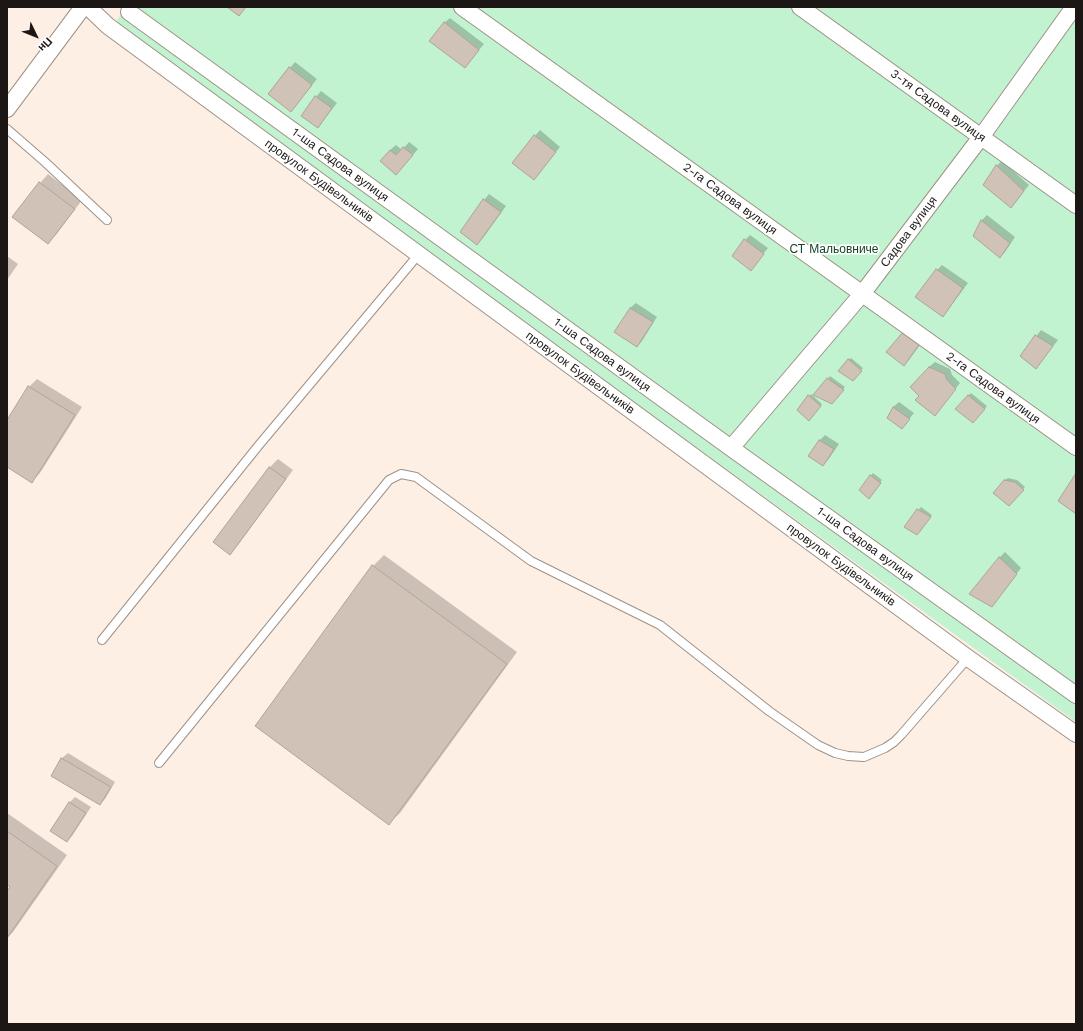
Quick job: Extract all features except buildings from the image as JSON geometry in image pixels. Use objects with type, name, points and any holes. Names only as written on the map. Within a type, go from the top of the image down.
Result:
[{"type":"street","points":[[7,109],[83,7]]},
{"type":"street","name":"провулок Будівельників","points":[[88,7],[108,26],[968,658],[1076,734]]},
{"type":"street","name":"2-га Садова вулиця","points":[[462,7],[1076,447]]},
{"type":"street","name":"3-тя Садова вулиця","points":[[800,7],[1076,205]]},
{"type":"street","name":"Садова вулиця","points":[[731,448],[862,294],[982,137],[1074,7]]},
{"type":"street","points":[[108,26],[131,10]]},
{"type":"street","name":"1-ша Садова вулиця","points":[[131,10],[731,448],[1076,695]]},
{"type":"lane","points":[[7,129],[107,220]]},
{"type":"lane","points":[[102,640],[259,445],[419,254]]},
{"type":"lane","points":[[159,763],[389,480],[401,474],[416,477],[532,561],[660,626],[774,714],[818,745],[835,753],[864,757],[885,748],[894,742],[968,658]]},
{"type":"green space","name":"СТ Мальовниче","points":[[126,7],[1076,7],[1076,722],[121,32],[117,20]]}]
